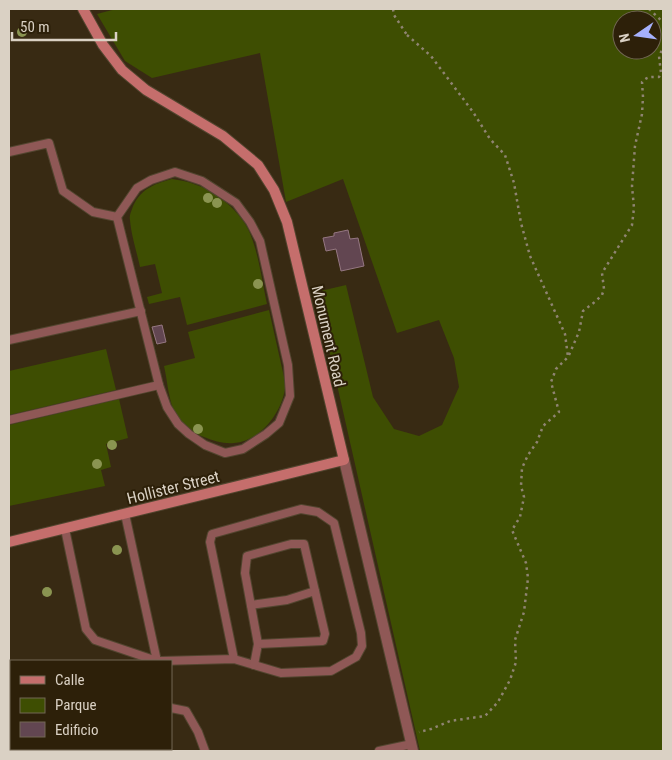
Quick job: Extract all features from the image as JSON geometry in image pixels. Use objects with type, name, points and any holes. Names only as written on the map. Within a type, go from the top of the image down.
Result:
[{"type":"street","name":"Monument Road","points":[[83,9],[102,45],[122,70],[146,90],[223,136],[258,165],[274,190],[287,222],[412,743]]},
{"type":"street","name":"Hollister Street","points":[[9,542],[344,460]]},
{"type":"lane","points":[[9,152],[49,142],[63,192],[93,212],[117,217]]},
{"type":"lane","points":[[175,172],[202,181],[236,203],[250,222],[260,241],[288,365],[290,396],[279,423],[243,449],[224,453],[189,434],[178,424],[167,407],[159,385],[141,311],[117,217],[136,188],[151,180],[175,172]]},
{"type":"lane","points":[[9,340],[141,311]]},
{"type":"lane","points":[[9,420],[159,385]]},
{"type":"lane","points":[[172,661],[234,659],[281,673],[332,670],[356,657],[362,646],[361,633],[334,523],[318,512],[301,509],[212,534],[210,542],[234,659]]},
{"type":"lane","points":[[125,514],[158,660]]},
{"type":"lane","points":[[65,528],[86,629],[95,640],[155,660]]},
{"type":"lane","points":[[254,665],[258,644],[245,573],[247,556],[291,544],[304,544],[325,634],[323,641],[258,644]]},
{"type":"lane","points":[[251,605],[287,600],[315,591]]},
{"type":"lane","points":[[172,708],[186,711],[206,751]]},
{"type":"lane","points":[[379,751],[412,743]]},
{"type":"path","points":[[393,9],[394,15],[407,35],[431,56],[473,112],[490,139],[505,155],[514,183],[521,223],[530,256],[565,334],[568,357]]},
{"type":"path","points":[[649,9],[663,22]]},
{"type":"path","points":[[412,743],[430,729],[450,721],[485,716],[498,702],[510,680],[516,662],[514,640],[524,612],[528,578],[526,563],[512,530],[520,517],[524,498],[521,486],[522,468],[537,442],[543,426],[559,412],[550,382],[556,368],[568,357],[579,332],[583,311],[602,295],[604,289],[602,273],[632,225],[634,208],[632,186],[634,146],[642,114],[642,82],[646,78],[659,77],[662,73],[659,56],[663,48]]},
{"type":"green space","points":[[116,9],[663,9],[663,751],[420,751],[316,292],[346,285],[373,397],[394,429],[419,436],[442,425],[459,387],[454,358],[439,320],[397,333],[343,179],[286,202],[260,53],[152,78],[125,61],[97,14]]},
{"type":"green space","points":[[172,179],[195,184],[206,189],[221,198],[242,219],[254,246],[267,304],[187,325],[180,297],[149,304],[147,297],[162,293],[155,264],[140,267],[130,216],[135,202],[143,192],[159,183]]},
{"type":"green space","points":[[269,310],[285,387],[279,407],[268,424],[253,437],[244,441],[226,443],[200,435],[182,424],[174,411],[164,366],[195,358],[188,332]]},
{"type":"green space","points":[[106,349],[116,390],[9,415],[9,371]]},
{"type":"green space","points":[[119,399],[128,438],[106,444],[111,467],[101,470],[105,486],[9,506],[9,425]]},
{"type":"building","points":[[348,230],[350,239],[358,238],[364,266],[341,271],[336,249],[326,251],[323,238]]},
{"type":"building","points":[[162,325],[166,342],[157,344],[152,327]]}]
